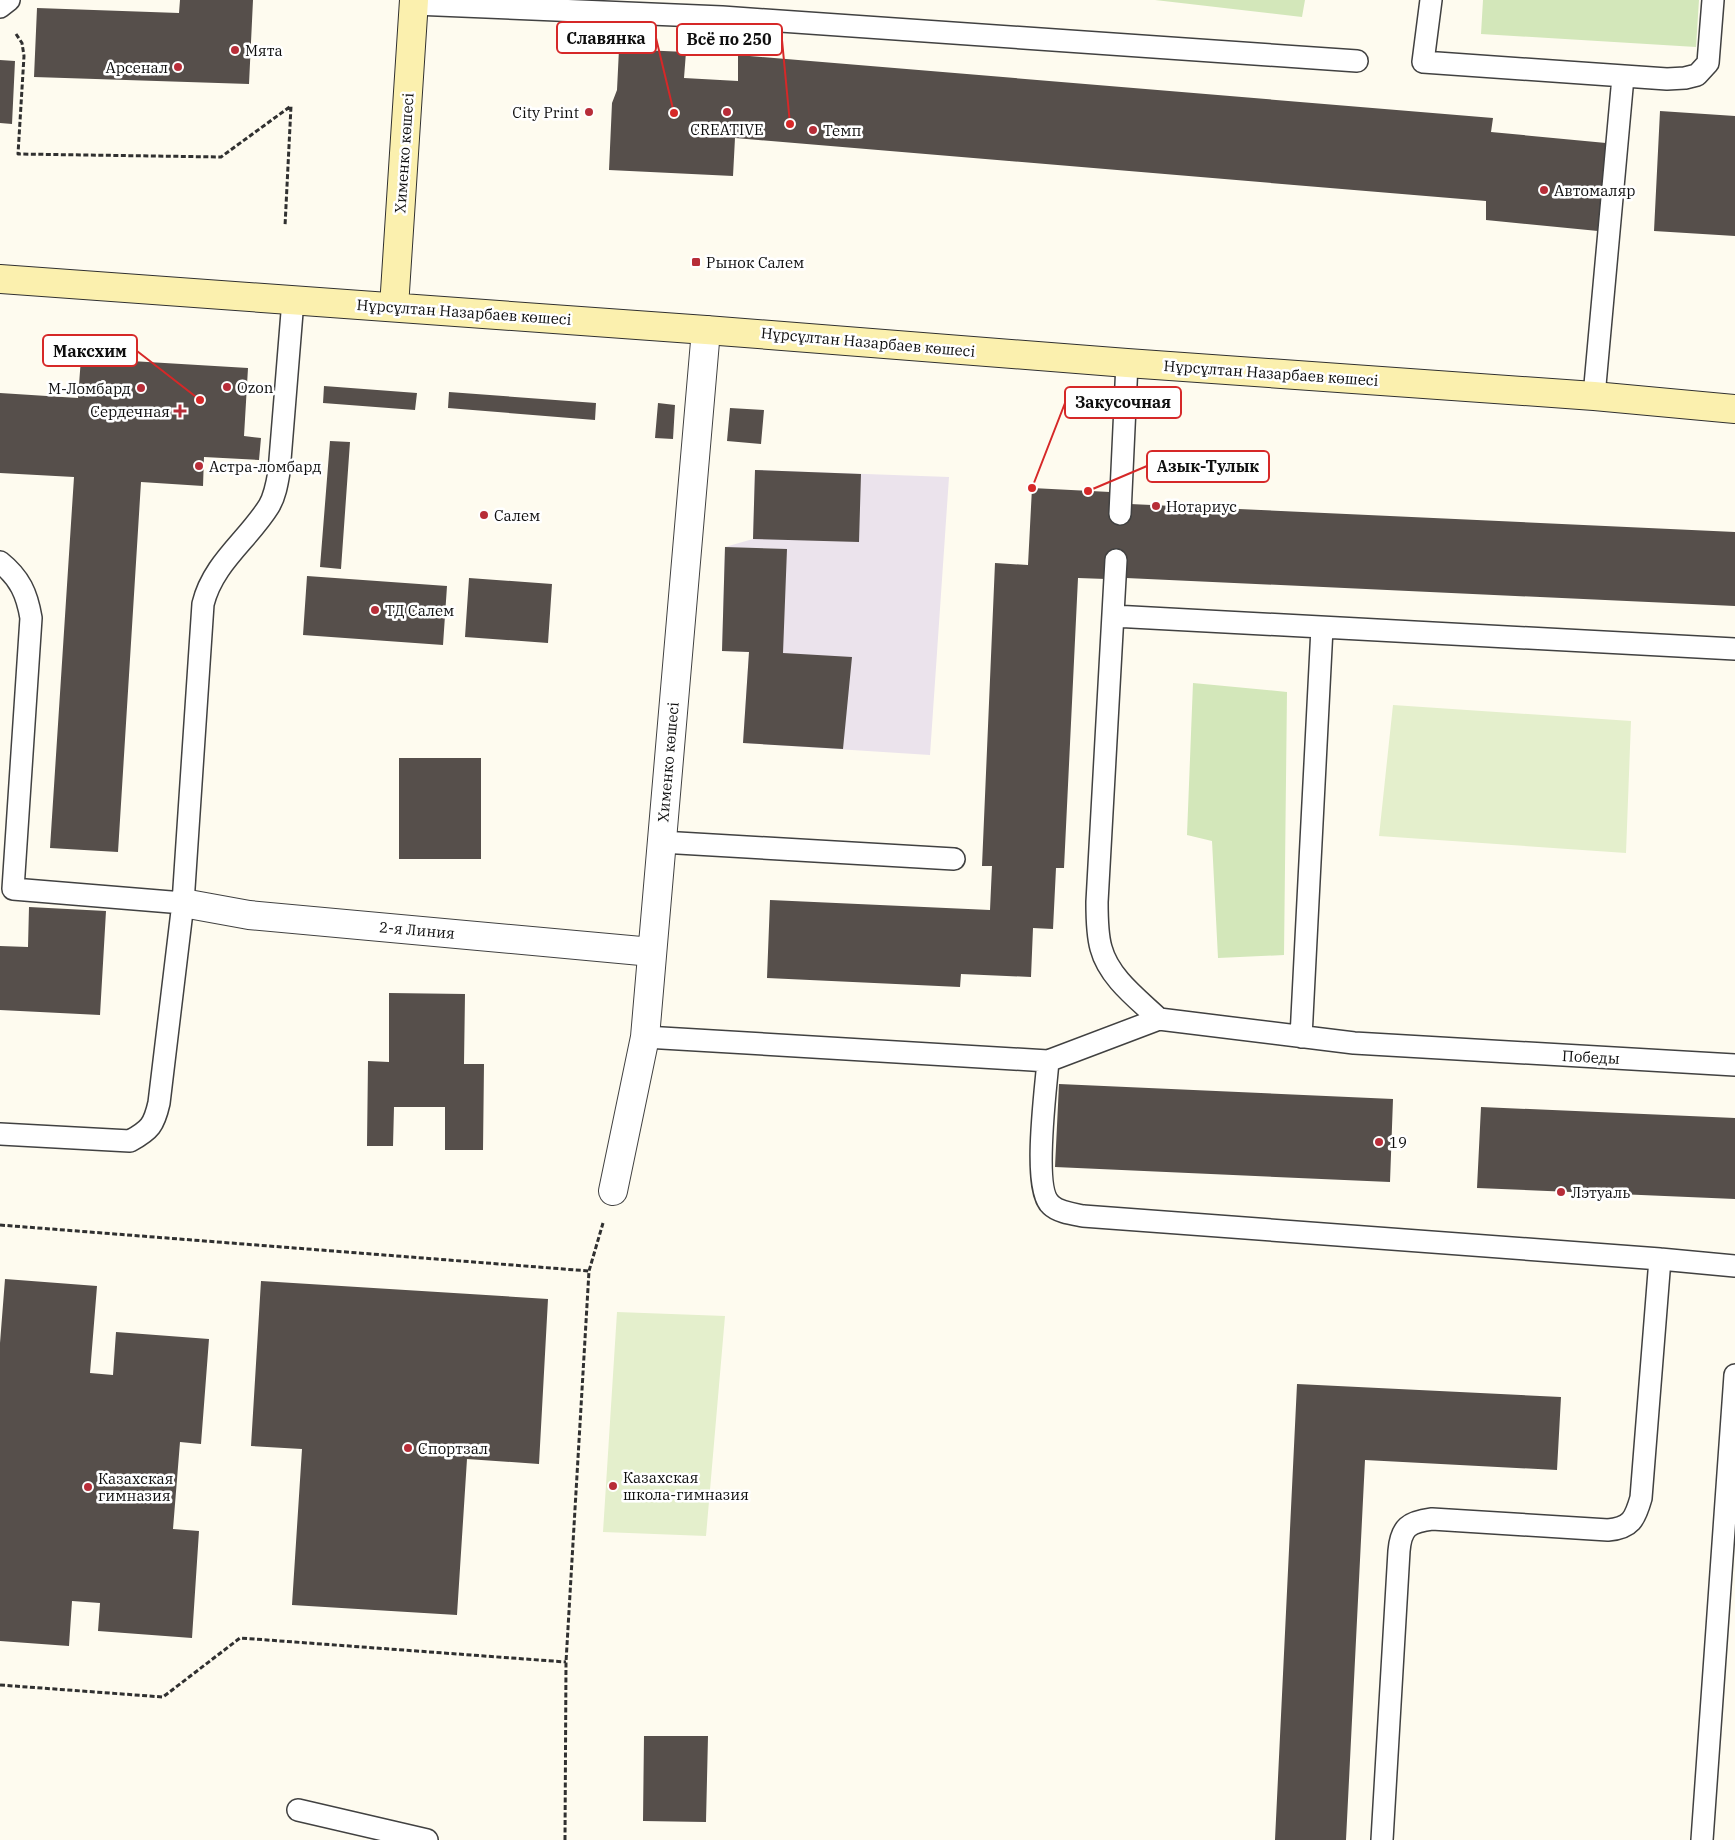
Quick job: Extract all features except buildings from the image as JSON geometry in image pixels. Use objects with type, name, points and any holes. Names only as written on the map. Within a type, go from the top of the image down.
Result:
[{"type":"main road","name":"Хименко көшесі","points":[[394,307],[414,2]]},
{"type":"main road","name":"Нұрсұлтан Назарбаев көшесі","points":[[0,279],[1594,396],[1735,409]]},
{"type":"street","name":"Хименко көшесі","points":[[613,1191],[645,1037],[706,330]]},
{"type":"street","name":"2-я Линия","points":[[183,903],[249,915],[652,952]]},
{"type":"lane","points":[[0,6],[9,0]]},
{"type":"lane","points":[[1431,0],[1423,62],[1667,79],[1685,78],[1697,74],[1708,63],[1713,0]]},
{"type":"lane","points":[[414,2],[722,9],[1357,61]]},
{"type":"lane","points":[[1594,396],[1623,77]]},
{"type":"lane","points":[[0,1134],[130,1141],[145,1132],[155,1120],[159,1103],[183,903],[203,604],[206,592],[218,568],[252,530],[270,504],[276,489],[293,300]]},
{"type":"lane","points":[[1120,514],[1127,363]]},
{"type":"lane","points":[[645,1037],[1048,1061],[1160,1019],[1123,985],[1111,969],[1101,949],[1098,928],[1097,902],[1116,560]]},
{"type":"lane","points":[[0,562],[22,584],[28,600],[31,618],[7,890],[183,903]]},
{"type":"lane","points":[[1113,616],[1735,649]]},
{"type":"lane","points":[[1301,1037],[1322,628]]},
{"type":"lane","points":[[661,842],[954,859]]},
{"type":"lane","name":"Победы","points":[[1160,1019],[1354,1043],[1735,1064]]},
{"type":"lane","points":[[1048,1061],[1040,1168],[1042,1189],[1050,1205],[1064,1212],[1083,1216],[1735,1266]]},
{"type":"lane","points":[[1382,1840],[1399,1551],[1402,1534],[1407,1526],[1413,1523],[1432,1519],[1608,1530],[1626,1526],[1633,1520],[1640,1498],[1660,1259]]},
{"type":"lane","points":[[1702,1840],[1735,1375]]},
{"type":"lane","points":[[298,1810],[427,1840]]},
{"type":"path","points":[[14,31],[22,43],[24,56],[18,154],[221,157],[291,106],[285,226]]},
{"type":"path","points":[[565,1840],[566,1662],[589,1271],[613,1191]]},
{"type":"path","points":[[0,1225],[589,1271]]},
{"type":"path","points":[[0,1686],[163,1697],[240,1638],[566,1662]]},
{"type":"shaded area","points":[[755,470],[949,477],[930,755],[743,743],[749,652],[722,651],[725,547],[753,539]]},
{"type":"green space","points":[[1155,0],[1305,0],[1302,17]]},
{"type":"green space","points":[[1483,0],[1699,0],[1696,47],[1481,34]]},
{"type":"green space","points":[[1193,683],[1287,692],[1284,955],[1218,958],[1212,841],[1187,835]]},
{"type":"green space","points":[[1393,705],[1631,721],[1626,853],[1379,836]]},
{"type":"green space","points":[[617,1312],[725,1316],[706,1536],[603,1532]]},
{"type":"place","name":"Мята","points":[[235,50]]},
{"type":"place","name":"Арсенал","points":[[178,67]]},
{"type":"place","name":"City Print","points":[[589,112]]},
{"type":"place","name":"CREATIVE","points":[[727,112]]},
{"type":"place","name":"Славянка","points":[[674,113]]},
{"type":"place","name":"Всё по 250","points":[[790,124]]},
{"type":"place","name":"Темп","points":[[813,130]]},
{"type":"place","name":"Автомаляр","points":[[1544,190]]},
{"type":"place","name":"Рынок Салем","points":[[696,262]]},
{"type":"place","name":"Ozon","points":[[227,387]]},
{"type":"place","name":"М-Ломбард","points":[[141,388]]},
{"type":"place","name":"Максхим","points":[[200,400]]},
{"type":"place","name":"Сердечная","points":[[180,411]]},
{"type":"place","name":"Астра-ломбард","points":[[199,466]]},
{"type":"place","name":"Закусочная","points":[[1032,488]]},
{"type":"place","name":"Азык-Тулык","points":[[1088,491]]},
{"type":"place","name":"Нотариус","points":[[1156,506]]},
{"type":"place","name":"Салем","points":[[484,515]]},
{"type":"place","name":"ТД Салем","points":[[375,610]]},
{"type":"place","name":"19","points":[[1379,1142]]},
{"type":"place","name":"Лэтуаль","points":[[1561,1192]]},
{"type":"place","name":"Спортзал","points":[[408,1448]]},
{"type":"place","name":"Казахская школа-гимназия","points":[[613,1486]]},
{"type":"place","name":"Казахская гимназия","points":[[88,1487]]}]
